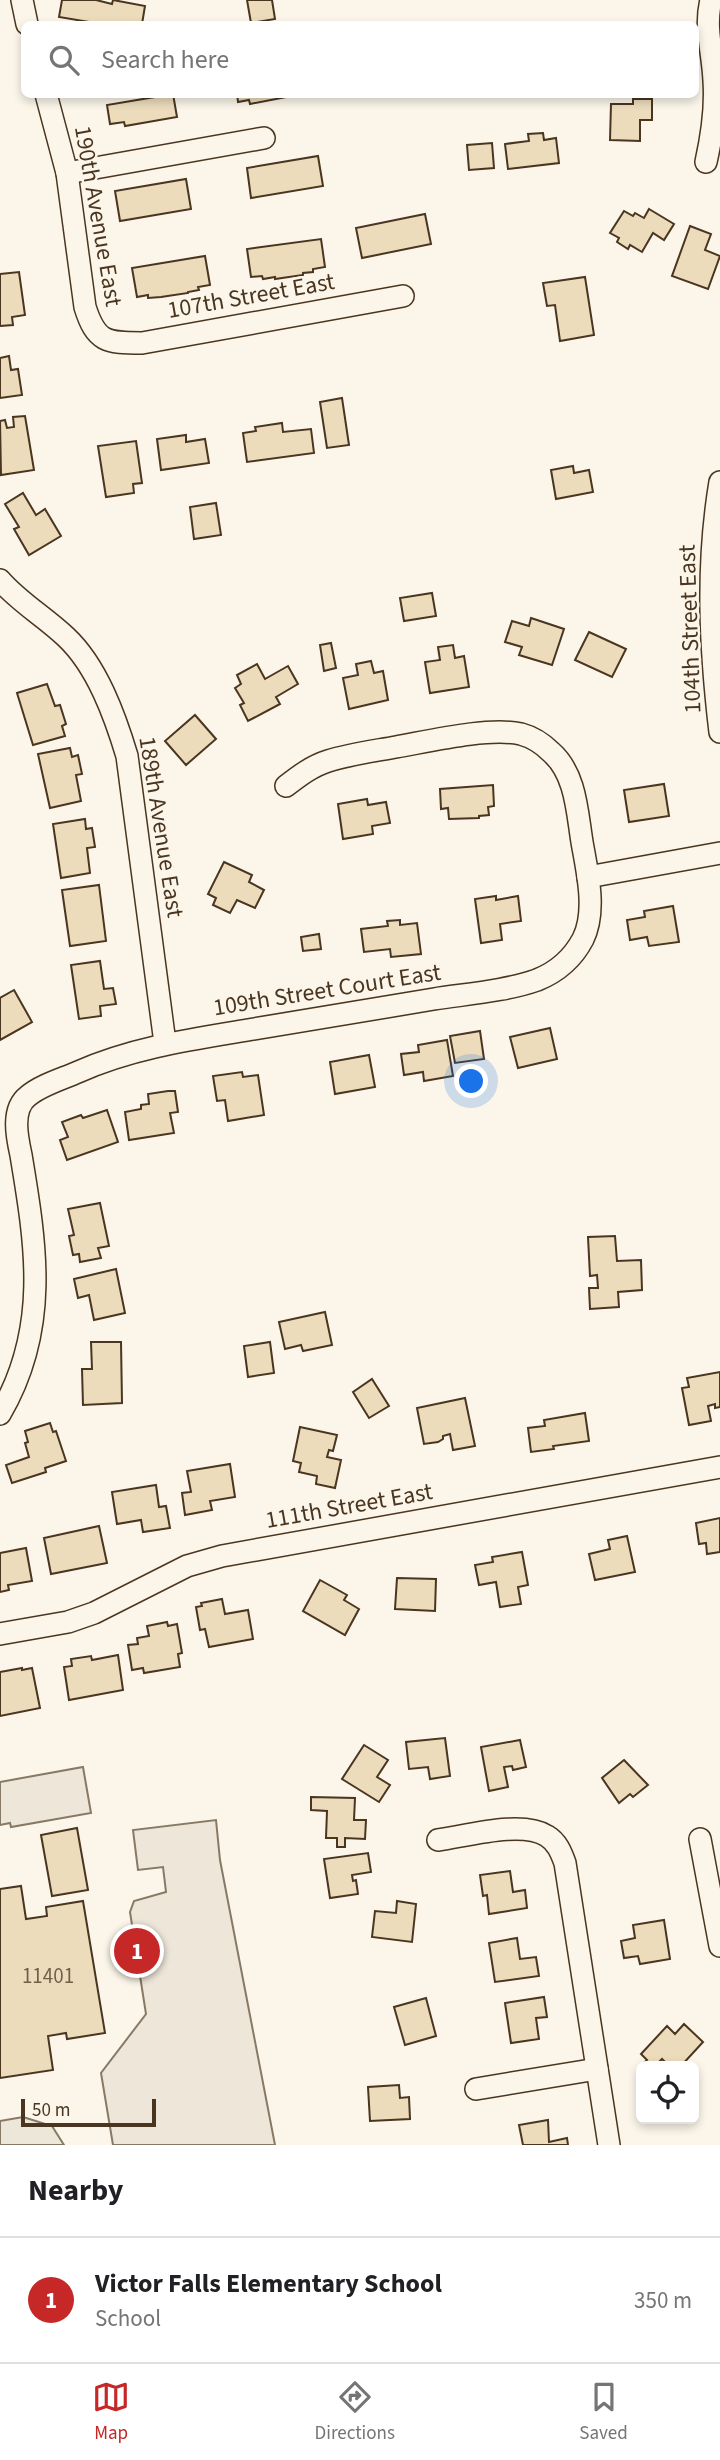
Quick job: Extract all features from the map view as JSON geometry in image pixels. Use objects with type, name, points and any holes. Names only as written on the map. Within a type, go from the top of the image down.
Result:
[{"type":"street","points":[[22,0],[26,21]]},
{"type":"street","points":[[706,162],[715,120],[715,79],[708,37],[711,0]]},
{"type":"street","name":"190th Avenue East","points":[[47,98],[68,173],[85,307],[90,326],[98,336],[108,340]]},
{"type":"street","points":[[68,173],[264,138]]},
{"type":"street","name":"107th Street East","points":[[108,340],[142,343],[403,296]]},
{"type":"street","name":"104th Street East","points":[[720,482],[710,599],[712,662],[720,732]]},
{"type":"street","name":"189th Avenue East","points":[[0,580],[68,638],[103,689],[117,721],[127,756],[165,1043]]},
{"type":"street","name":"109th Street Court East","points":[[0,1414],[28,1343],[34,1307],[34,1233],[18,1140],[18,1110],[26,1096],[93,1065],[165,1043],[534,981],[563,965],[583,938],[589,910],[588,877],[573,789],[565,769],[553,753],[526,735],[461,735],[350,755],[325,762],[286,786]]},
{"type":"street","points":[[588,877],[720,853]]},
{"type":"street","name":"111th Street East","points":[[0,1634],[68,1622],[94,1613],[187,1566],[222,1556],[720,1467]]},
{"type":"street","points":[[439,1840],[522,1828],[536,1830],[558,1847],[565,1863],[609,2145]]},
{"type":"street","points":[[700,1839],[720,1946]]},
{"type":"street","points":[[476,2089],[597,2069]]},
{"type":"shaded area","points":[[83,1767],[91,1813],[11,1827],[10,1823],[0,1825],[0,1782]]},
{"type":"shaded area","points":[[216,1820],[220,1860],[275,2145],[113,2145],[101,2073],[146,2014],[130,1912],[134,1901],[166,1892],[163,1867],[138,1870],[133,1830]]},
{"type":"shaded area","points":[[23,2117],[52,2126],[64,2145],[0,2145],[0,2121]]},
{"type":"building","points":[[62,0],[96,0],[112,4],[113,0],[145,6],[142,21],[83,21],[59,17]]},
{"type":"building","points":[[247,0],[272,0],[275,19],[251,21]]},
{"type":"building","points":[[149,98],[174,98],[177,117],[125,126],[124,122],[110,124],[107,105]]},
{"type":"building","points":[[238,98],[281,98],[250,104],[249,100],[238,102]]},
{"type":"building","points":[[633,99],[652,99],[652,120],[640,120],[640,141],[610,140],[611,104],[633,104]]},
{"type":"building","points":[[543,133],[544,140],[556,138],[559,163],[508,169],[505,144],[529,141],[528,134]]},
{"type":"building","points":[[492,143],[494,168],[469,170],[467,145]]},
{"type":"building","points":[[318,156],[323,186],[251,198],[247,168]]},
{"type":"building","points":[[186,179],[191,209],[120,221],[115,191]]},
{"type":"building","points":[[649,209],[674,224],[664,240],[653,233],[642,252],[630,245],[628,249],[617,242],[619,238],[610,233],[624,211],[644,218]]},
{"type":"building","points":[[425,214],[431,244],[362,258],[356,228]]},
{"type":"building","points":[[690,226],[711,234],[705,250],[720,256],[708,289],[672,276]]},
{"type":"building","points":[[321,239],[325,267],[313,269],[313,272],[303,275],[275,279],[251,277],[247,249]]},
{"type":"building","points":[[205,256],[210,285],[198,287],[199,290],[188,293],[137,297],[132,268]]},
{"type":"building","points":[[19,272],[25,315],[12,317],[13,325],[0,326],[0,274]]},
{"type":"building","points":[[585,277],[594,335],[560,341],[555,305],[547,306],[543,283]]},
{"type":"building","points":[[9,356],[11,370],[18,369],[22,395],[0,398],[0,358]]},
{"type":"building","points":[[342,398],[349,445],[327,448],[320,402]]},
{"type":"building","points":[[25,416],[34,470],[1,475],[0,421],[5,420],[7,428],[14,427],[13,417]]},
{"type":"building","points":[[282,423],[283,432],[311,429],[314,453],[247,462],[243,433],[256,431],[255,427]]},
{"type":"building","points":[[186,435],[186,442],[205,439],[209,463],[161,470],[157,439]]},
{"type":"building","points":[[136,441],[142,483],[133,484],[134,493],[106,497],[98,446]]},
{"type":"building","points":[[573,466],[574,473],[589,470],[593,492],[556,499],[551,470]]},
{"type":"building","points":[[23,493],[36,515],[45,509],[61,536],[29,555],[14,529],[19,527],[5,504]]},
{"type":"building","points":[[216,503],[221,535],[194,539],[190,507]]},
{"type":"building","points":[[432,593],[436,616],[404,621],[400,598]]},
{"type":"building","points":[[531,618],[564,629],[552,665],[519,655],[522,647],[505,642],[512,621],[529,626]]},
{"type":"building","points":[[589,632],[626,649],[612,677],[575,660]]},
{"type":"building","points":[[331,643],[336,668],[324,671],[320,645]]},
{"type":"building","points":[[453,645],[455,658],[464,656],[469,687],[430,693],[425,662],[440,660],[438,647]]},
{"type":"building","points":[[371,661],[374,673],[383,671],[388,700],[349,709],[343,678],[358,675],[356,664]]},
{"type":"building","points":[[257,664],[265,679],[288,666],[298,684],[276,697],[280,704],[248,721],[240,705],[244,703],[235,688],[241,684],[237,675]]},
{"type":"building","points":[[47,684],[55,706],[60,705],[66,724],[62,726],[65,736],[33,745],[17,693]]},
{"type":"building","points":[[195,715],[216,739],[186,765],[165,741]]},
{"type":"building","points":[[70,748],[72,757],[78,755],[82,774],[76,775],[81,801],[50,808],[38,754]]},
{"type":"building","points":[[664,784],[669,816],[629,822],[624,790]]},
{"type":"building","points":[[493,785],[494,806],[488,807],[489,815],[449,819],[448,808],[441,809],[440,789]]},
{"type":"building","points":[[367,799],[368,805],[386,802],[390,823],[372,826],[373,834],[343,839],[338,804]]},
{"type":"building","points":[[85,819],[86,829],[92,828],[95,847],[87,848],[90,873],[61,878],[53,824]]},
{"type":"building","points":[[224,862],[252,875],[249,882],[264,890],[255,908],[237,900],[230,913],[213,905],[216,898],[208,894]]},
{"type":"building","points":[[99,885],[106,941],[70,946],[62,890]]},
{"type":"building","points":[[496,896],[496,900],[518,896],[521,921],[500,924],[502,940],[481,943],[475,899]]},
{"type":"building","points":[[673,906],[679,942],[649,946],[647,937],[630,940],[627,920],[645,917],[644,911]]},
{"type":"building","points":[[400,920],[400,925],[417,923],[421,954],[391,957],[390,949],[364,952],[361,929],[388,926],[387,921]]},
{"type":"building","points":[[319,934],[321,949],[303,951],[301,937]]},
{"type":"building","points":[[100,961],[104,989],[113,988],[116,1004],[100,1006],[101,1016],[79,1019],[71,965]]},
{"type":"building","points":[[14,990],[32,1022],[0,1040],[0,998]]},
{"type":"building","points":[[550,1028],[557,1059],[518,1068],[510,1037]]},
{"type":"building","points":[[480,1031],[484,1059],[455,1063],[450,1036]]},
{"type":"building","points":[[447,1040],[453,1076],[424,1081],[423,1072],[404,1075],[401,1054],[419,1052],[418,1045]]},
{"type":"building","points":[[369,1055],[375,1087],[335,1094],[330,1062]]},
{"type":"building","points":[[242,1072],[243,1077],[258,1075],[264,1115],[228,1121],[225,1100],[217,1101],[213,1076]]},
{"type":"building","points":[[175,1091],[178,1112],[170,1113],[174,1133],[129,1140],[125,1112],[141,1109],[141,1105],[149,1104],[148,1094]]},
{"type":"building","points":[[107,1110],[118,1142],[67,1160],[60,1140],[68,1137],[62,1122]]},
{"type":"building","points":[[100,1203],[109,1246],[98,1248],[101,1258],[80,1262],[79,1254],[73,1255],[69,1236],[74,1235],[68,1209]]},
{"type":"building","points":[[615,1236],[617,1261],[641,1260],[642,1290],[618,1292],[619,1307],[590,1309],[589,1288],[598,1288],[597,1275],[590,1276],[588,1237]]},
{"type":"building","points":[[116,1269],[125,1313],[94,1320],[89,1295],[78,1298],[74,1279]]},
{"type":"building","points":[[325,1312],[332,1345],[303,1351],[301,1345],[285,1349],[279,1322]]},
{"type":"building","points":[[91,1342],[121,1342],[122,1403],[83,1405],[82,1369],[92,1369]]},
{"type":"building","points":[[270,1342],[274,1373],[248,1377],[244,1346]]},
{"type":"building","points":[[720,1372],[720,1407],[715,1408],[715,1404],[708,1406],[711,1421],[689,1425],[682,1388],[689,1387],[687,1378]]},
{"type":"building","points":[[372,1379],[389,1406],[369,1418],[353,1392]]},
{"type":"building","points":[[465,1398],[475,1446],[453,1450],[450,1434],[443,1436],[438,1442],[424,1444],[417,1408]]},
{"type":"building","points":[[585,1413],[589,1441],[531,1452],[528,1428],[545,1426],[544,1420]]},
{"type":"building","points":[[50,1423],[53,1432],[56,1431],[66,1461],[45,1468],[46,1472],[12,1483],[6,1465],[29,1457],[25,1431]]},
{"type":"building","points":[[300,1427],[337,1435],[333,1451],[329,1450],[327,1457],[341,1460],[335,1488],[316,1484],[317,1476],[299,1472],[301,1463],[293,1461]]},
{"type":"building","points":[[230,1464],[235,1497],[210,1501],[212,1510],[185,1515],[182,1493],[191,1492],[187,1471]]},
{"type":"building","points":[[156,1485],[159,1507],[166,1506],[170,1528],[143,1532],[141,1520],[117,1524],[112,1492]]},
{"type":"building","points":[[720,1518],[720,1552],[707,1554],[706,1543],[699,1544],[696,1523]]},
{"type":"building","points":[[99,1526],[107,1563],[51,1574],[44,1538]]},
{"type":"building","points":[[627,1536],[635,1572],[595,1580],[589,1554],[610,1549],[608,1540]]},
{"type":"building","points":[[26,1548],[32,1581],[8,1585],[9,1590],[0,1592],[0,1553]]},
{"type":"building","points":[[522,1552],[528,1585],[518,1587],[521,1604],[500,1607],[496,1582],[479,1585],[475,1565],[493,1562],[492,1557]]},
{"type":"building","points":[[397,1578],[436,1579],[435,1611],[395,1609]]},
{"type":"building","points":[[320,1580],[347,1595],[344,1600],[359,1609],[345,1635],[303,1611]]},
{"type":"building","points":[[222,1599],[225,1614],[248,1610],[253,1639],[209,1647],[205,1629],[200,1630],[196,1607],[202,1606],[201,1603]]},
{"type":"building","points":[[167,1622],[168,1626],[177,1624],[182,1653],[178,1654],[180,1667],[144,1673],[143,1668],[132,1670],[128,1645],[138,1644],[137,1638],[149,1636],[147,1626]]},
{"type":"building","points":[[118,1655],[123,1690],[69,1700],[64,1667],[72,1666],[71,1659],[91,1656],[92,1660]]},
{"type":"building","points":[[32,1668],[40,1708],[0,1716],[0,1672]]},
{"type":"building","points":[[445,1738],[450,1776],[430,1779],[428,1767],[409,1769],[406,1742]]},
{"type":"building","points":[[520,1740],[526,1767],[513,1770],[512,1766],[504,1767],[508,1787],[489,1791],[481,1747]]},
{"type":"building","points":[[364,1745],[388,1760],[377,1777],[390,1785],[379,1802],[342,1779]]},
{"type":"building","points":[[624,1760],[648,1785],[633,1797],[630,1794],[619,1803],[602,1778]]},
{"type":"building","points":[[311,1797],[355,1798],[354,1820],[366,1820],[365,1839],[345,1838],[345,1847],[337,1847],[337,1838],[326,1838],[327,1811],[311,1810]]},
{"type":"building","points":[[77,1828],[88,1890],[52,1896],[41,1835]]},
{"type":"building","points":[[368,1853],[371,1872],[352,1875],[353,1881],[356,1880],[358,1894],[330,1898],[324,1859]]},
{"type":"building","points":[[510,1871],[513,1892],[525,1890],[527,1908],[489,1914],[487,1895],[483,1896],[480,1875]]},
{"type":"building","points":[[21,1886],[26,1919],[47,1916],[46,1907],[83,1901],[105,2033],[67,2039],[66,2033],[48,2036],[53,2070],[0,2078],[0,1889]]},
{"type":"building","points":[[397,1901],[416,1904],[412,1942],[372,1937],[375,1911],[396,1913]]},
{"type":"building","points":[[664,1920],[670,1959],[640,1964],[638,1956],[624,1958],[621,1941],[635,1938],[633,1925]]},
{"type":"building","points":[[517,1938],[520,1959],[536,1957],[539,1976],[495,1982],[489,1943]]},
{"type":"building","points":[[544,1997],[547,2017],[536,2018],[539,2039],[511,2043],[505,2003]]},
{"type":"building","points":[[426,1998],[436,2036],[405,2045],[394,2007]]},
{"type":"building","points":[[684,2024],[703,2042],[686,2061],[646,2061],[641,2054],[667,2026],[675,2034]]},
{"type":"building","points":[[399,2085],[400,2098],[409,2097],[410,2119],[370,2121],[368,2087]]},
{"type":"building","points":[[548,2120],[549,2142],[567,2138],[568,2145],[523,2145],[519,2125]]},
{"type":"place","name":"Victor Falls Elementary School","points":[[137,1951]]}]
